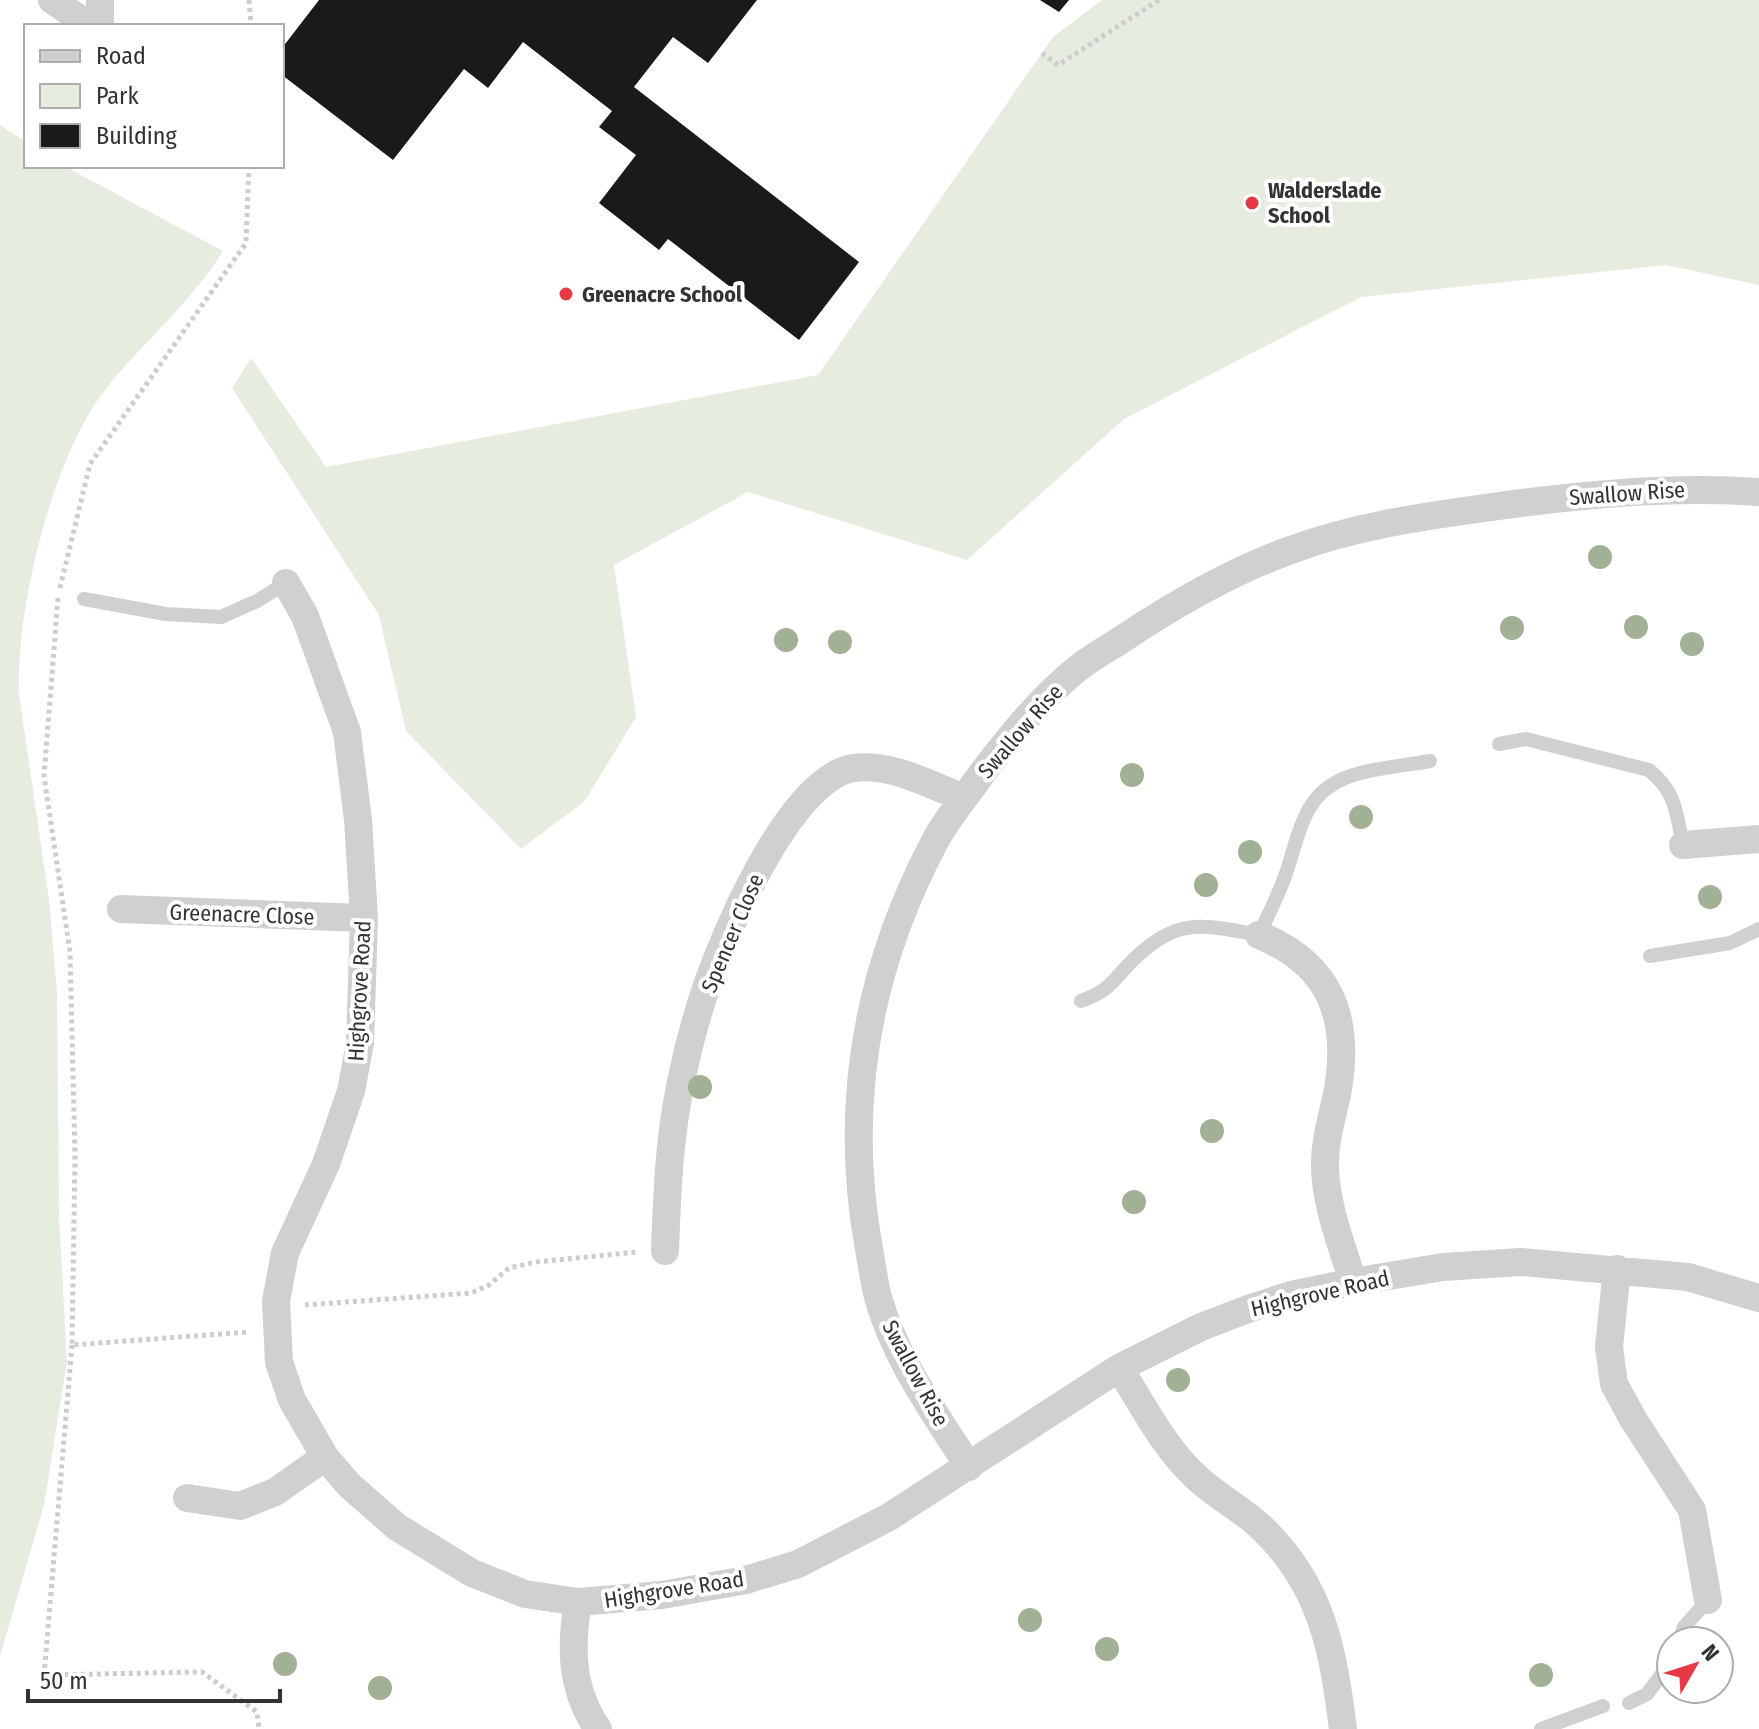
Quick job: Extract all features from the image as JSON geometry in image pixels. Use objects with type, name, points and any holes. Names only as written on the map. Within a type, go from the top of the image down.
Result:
[{"type":"street","points":[[52,0],[87,24]]},
{"type":"street","points":[[100,0],[100,24]]},
{"type":"street","name":"Swallow Rise","points":[[969,1467],[894,1342],[877,1296],[861,1205],[857,1123],[864,1046],[898,921],[935,840],[1001,748],[1030,714],[1079,667],[1161,614],[1248,568],[1290,550],[1398,520],[1555,498],[1703,488],[1759,492]]},
{"type":"street","name":"Highgrove Road","points":[[286,583],[305,616],[347,732],[358,820],[364,918],[360,1043],[351,1091],[326,1164],[285,1253],[276,1301],[279,1362],[292,1400],[325,1457],[349,1485],[397,1527],[472,1573],[525,1594],[578,1602],[662,1595],[746,1580],[798,1564],[889,1517],[1119,1368],[1201,1327],[1291,1295],[1443,1267],[1521,1262],[1688,1277],[1759,1298]]},
{"type":"street","name":"Spencer Close","points":[[665,1251],[670,1150],[681,1081],[709,978],[731,926],[775,839],[806,798],[827,778],[852,768],[884,769],[964,798]]},
{"type":"street","points":[[1683,845],[1759,839]]},
{"type":"street","name":"Greenacre Close","points":[[121,909],[364,918]]},
{"type":"street","points":[[1259,935],[1305,961],[1329,993],[1339,1019],[1343,1050],[1329,1124],[1325,1168],[1335,1223],[1353,1282]]},
{"type":"street","points":[[1617,1269],[1609,1347],[1614,1384],[1692,1510],[1708,1600]]},
{"type":"street","points":[[1119,1368],[1170,1446],[1192,1473],[1262,1528],[1298,1571],[1327,1633],[1343,1729]]},
{"type":"street","points":[[187,1498],[240,1506],[275,1492],[325,1457]]},
{"type":"street","points":[[578,1602],[572,1637],[576,1683],[586,1711],[598,1729]]},
{"type":"lane","points":[[84,599],[166,614],[221,617],[257,601],[286,583]]},
{"type":"lane","points":[[1499,744],[1526,739],[1649,770],[1672,795],[1683,845]]},
{"type":"lane","points":[[1081,1001],[1102,993],[1133,960],[1176,930],[1202,925],[1259,935],[1284,877],[1303,816],[1326,787],[1348,777],[1430,761]]},
{"type":"lane","points":[[1650,956],[1730,943],[1759,929]]},
{"type":"lane","points":[[1686,1625],[1708,1600]]},
{"type":"lane","points":[[1629,1703],[1647,1694],[1655,1683]]},
{"type":"lane","points":[[1541,1729],[1603,1706]]},
{"type":"path","points":[[249,0],[251,24]]},
{"type":"path","points":[[1042,53],[1058,65],[1159,0]]},
{"type":"path","points":[[249,168],[246,243],[90,464],[58,598],[44,776],[70,952],[75,1156],[72,1345],[44,1675],[202,1672],[257,1712],[259,1729]]},
{"type":"path","points":[[276,1301],[310,1305],[471,1293],[489,1285],[509,1268],[536,1262],[665,1251]]},
{"type":"path","points":[[72,1345],[277,1330]]},
{"type":"green space","points":[[1102,0],[1759,0],[1759,285],[1666,265],[1361,297],[1124,419],[967,560],[748,492],[614,565],[636,717],[584,802],[521,849],[406,731],[379,615],[232,388],[251,358],[326,467],[818,375],[1053,37]]},
{"type":"green space","points":[[0,125],[24,141],[24,168],[68,168],[223,251],[196,289],[102,394],[84,423],[53,497],[30,580],[19,694],[49,900],[57,992],[59,1215],[67,1362],[44,1505],[0,1656]]},
{"type":"building","points":[[319,0],[757,0],[708,63],[673,37],[634,87],[859,262],[799,340],[668,239],[659,250],[599,203],[636,155],[599,127],[612,111],[523,42],[488,88],[464,69],[393,160],[284,77],[284,45]]},
{"type":"building","points":[[1040,0],[1069,0],[1059,12]]},
{"type":"place","name":"Walderslade School","points":[[1252,203]]},
{"type":"place","name":"Greenacre School","points":[[566,294]]}]
